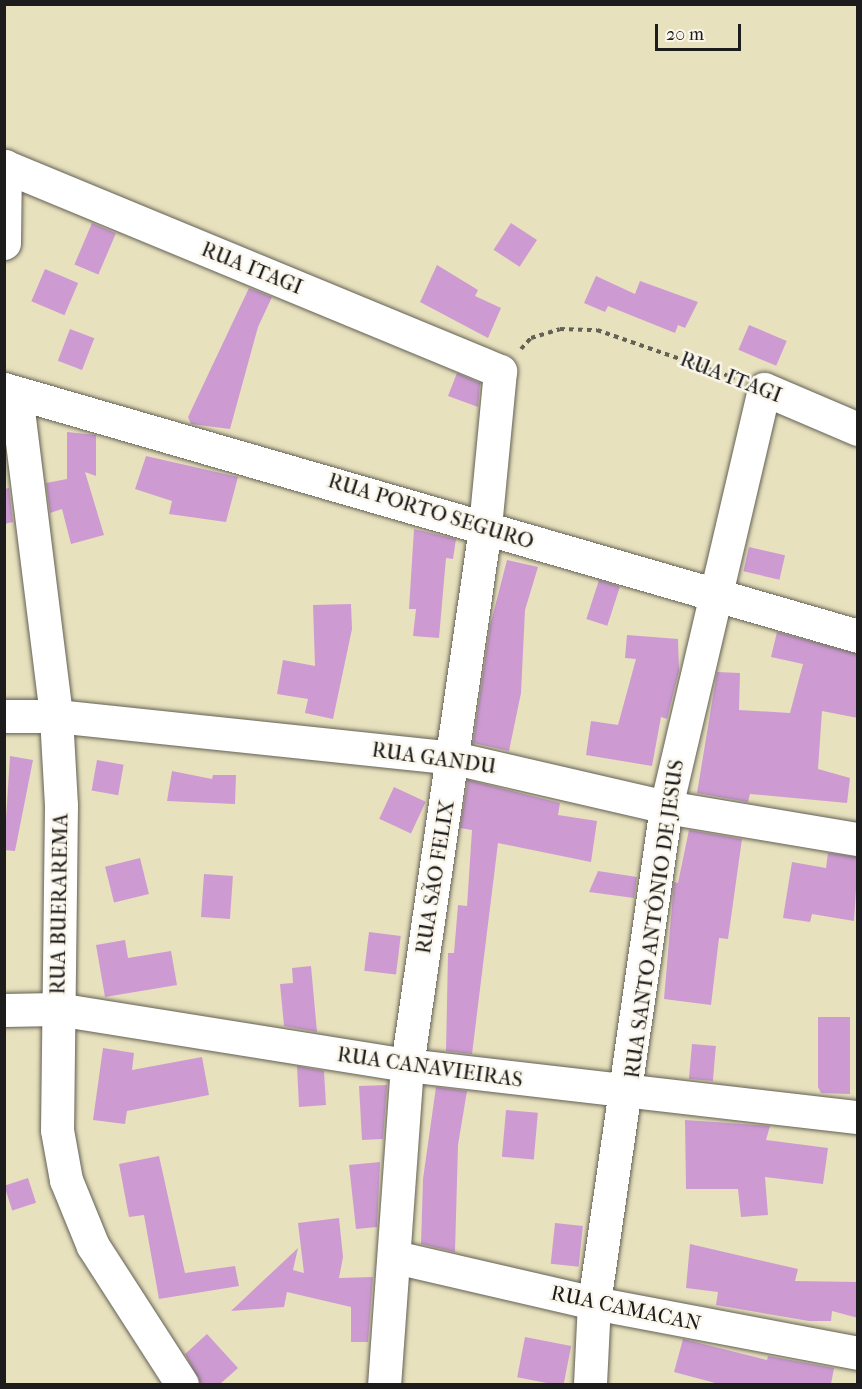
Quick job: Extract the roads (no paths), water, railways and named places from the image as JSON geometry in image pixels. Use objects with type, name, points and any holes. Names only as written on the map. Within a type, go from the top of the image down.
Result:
[{"type":"street","points":[[4,243],[5,166]]},
{"type":"street","name":"RUA ITAGI","points":[[5,166],[500,371]]},
{"type":"street","name":"RUA SÃO FELIX","points":[[384,1384],[395,1257],[406,1065],[454,758],[485,528],[500,371]]},
{"type":"street","name":"RUA ITAGI","points":[[764,389],[858,429]]},
{"type":"street","name":"RUA SANTO ANTÔNIO DE JESUS","points":[[590,1384],[594,1303],[629,1093],[666,807],[712,596],[764,389]]},
{"type":"street","name":"RUA PORTO SEGURO","points":[[10,391],[245,455],[712,596],[858,636]]},
{"type":"street","name":"RUA BUERAREMA","points":[[10,391],[56,716],[61,805],[57,1010],[53,1078],[66,1180],[98,1256],[182,1384]]},
{"type":"street","name":"RUA GANDU","points":[[4,717],[56,716],[454,758],[666,807],[858,839]]},
{"type":"street","name":"RUA CANAVIEIRAS","points":[[4,1010],[57,1010],[406,1065],[629,1093],[858,1117]]},
{"type":"street","name":"RUA CAMACAN","points":[[395,1257],[594,1303],[858,1353]]}]
